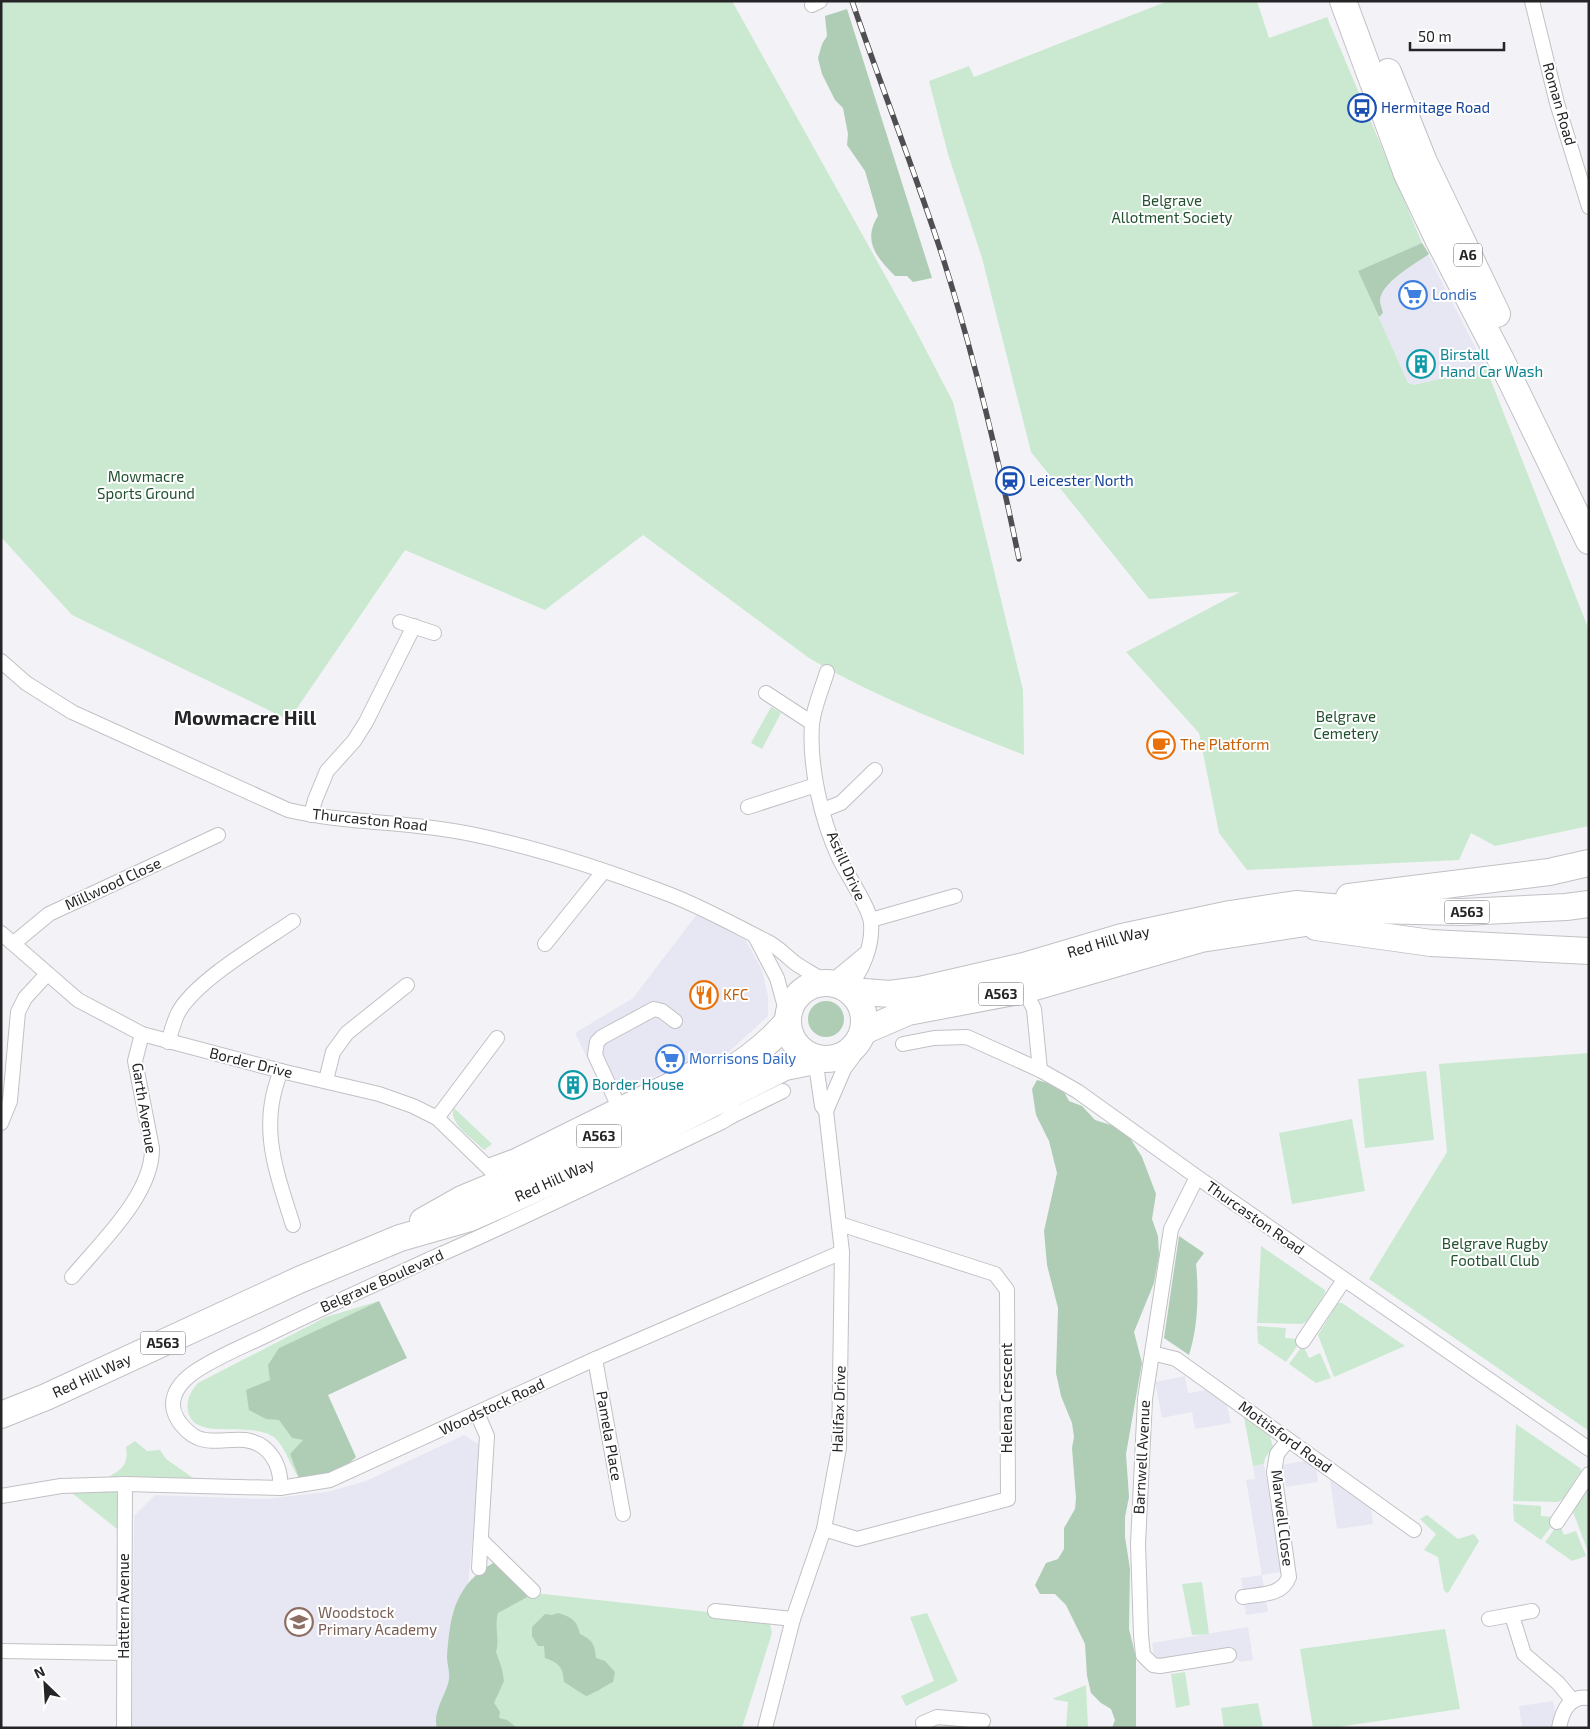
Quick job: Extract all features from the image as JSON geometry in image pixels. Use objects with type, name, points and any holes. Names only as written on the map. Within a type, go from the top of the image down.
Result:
[{"type":"highway","name":"A6","points":[[1343,1],[1407,174],[1438,239],[1501,360],[1589,541]]},
{"type":"highway","name":"A6","points":[[1360,1],[1424,162],[1589,504]]},
{"type":"highway","points":[[1297,914],[1550,872],[1589,862]]},
{"type":"highway","name":"Red Hill Way","points":[[839,987],[890,994],[920,990],[1024,966],[1122,937],[1230,914],[1297,914],[1367,910],[1463,912],[1578,906]]},
{"type":"highway","points":[[1297,914],[1431,943],[1589,951]]},
{"type":"highway","name":"Red Hill Way","points":[[858,1040],[908,1012],[1024,990],[1201,939],[1297,914]]},
{"type":"highway","points":[[810,987],[839,987],[863,1009],[858,1040],[837,1058],[813,1057],[794,1042],[788,1019],[797,997],[810,987]]},
{"type":"highway","name":"Red Hill Way","points":[[727,1096],[745,1062],[765,1046],[788,1019]]},
{"type":"highway","name":"Red Hill Way","points":[[1,1415],[106,1370],[299,1280],[400,1238],[470,1218],[502,1182],[609,1156],[785,1067],[805,1063],[813,1057]]},
{"type":"street","name":"Roman Road","points":[[1532,1],[1557,103],[1589,206]]},
{"type":"street","points":[[400,622],[434,633]]},
{"type":"street","points":[[311,815],[327,771],[354,741],[366,722],[414,626]]},
{"type":"street","name":"Thurcaston Road","points":[[1,661],[26,683],[72,712],[288,810],[311,815],[429,826],[511,843],[664,892],[742,928],[756,938]]},
{"type":"street","name":"Astill Drive","points":[[827,672],[812,723],[812,761],[816,784],[838,856],[871,920]]},
{"type":"street","points":[[766,693],[812,723]]},
{"type":"street","points":[[823,810],[841,803],[875,770]]},
{"type":"street","points":[[748,807],[816,784]]},
{"type":"street","name":"Millwood Close","points":[[14,943],[49,914],[218,835]]},
{"type":"street","points":[[545,944],[603,872]]},
{"type":"street","points":[[756,938],[769,943],[797,964],[839,987],[866,954],[871,935],[871,920],[955,896]]},
{"type":"street","points":[[168,1042],[178,1014],[189,997],[203,984],[288,925],[275,916]]},
{"type":"street","name":"Border Drive","points":[[1,933],[78,1000],[142,1034],[281,1072],[326,1080],[413,1106],[437,1118],[502,1182]]},
{"type":"street","points":[[756,938],[777,978],[788,1019]]},
{"type":"street","points":[[1,1123],[10,1101],[8,1050],[18,1012],[25,998],[47,974]]},
{"type":"street","points":[[326,1080],[333,1052],[347,1033],[407,985]]},
{"type":"street","points":[[1024,990],[1034,1009],[1040,1070]]},
{"type":"street","points":[[618,1105],[594,1054],[597,1042],[602,1037],[654,1009],[662,1011],[675,1021]]},
{"type":"street","name":"Garth Avenue","points":[[72,1277],[140,1194],[148,1177],[152,1162],[152,1148],[135,1061],[142,1034]]},
{"type":"street","name":"Thurcaston Road","points":[[903,1044],[934,1038],[967,1037],[1040,1070],[1077,1091],[1344,1280],[1589,1449]]},
{"type":"street","points":[[437,1118],[497,1038]]},
{"type":"street","name":"Halifax Drive","points":[[765,1728],[793,1619],[824,1529],[839,1448],[842,1252],[826,1111],[841,1075],[853,1057],[858,1040]]},
{"type":"street","name":"Halifax Drive","points":[[813,1057],[822,1106],[826,1111]]},
{"type":"street","points":[[502,1182],[515,1156],[676,1075],[702,1065],[711,1067],[727,1096]]},
{"type":"street","points":[[281,1072],[274,1088],[269,1115],[270,1141],[278,1176],[293,1225]]},
{"type":"street","name":"Belgrave Boulevard","points":[[280,1488],[281,1476],[277,1463],[272,1454],[259,1444],[244,1440],[199,1439],[187,1431],[178,1419],[173,1406],[176,1391],[182,1381],[194,1372],[248,1344],[357,1292],[478,1238],[722,1122],[727,1096],[783,1091]]},
{"type":"street","name":"Barnwell Avenue","points":[[1197,1177],[1171,1229],[1145,1399],[1139,1496],[1138,1579],[1143,1655],[1153,1665],[1160,1666],[1229,1655]]},
{"type":"street","name":"Helena Crescent","points":[[824,1529],[857,1539],[1008,1499],[1007,1290],[995,1274],[840,1224]]},
{"type":"street","name":"Woodstock Road","points":[[1,1496],[61,1486],[125,1484],[280,1488],[330,1480],[595,1359],[842,1252]]},
{"type":"street","points":[[1304,1340],[1344,1280]]},
{"type":"street","name":"Mottisford Road","points":[[1152,1353],[1176,1359],[1414,1530]]},
{"type":"street","name":"Pamela Place","points":[[595,1359],[623,1514]]},
{"type":"street","points":[[477,1414],[487,1436],[479,1568]]},
{"type":"street","name":"Marwell Close","points":[[1243,1597],[1275,1592],[1286,1584],[1289,1577],[1274,1472],[1278,1454],[1288,1440]]},
{"type":"street","points":[[1557,1522],[1589,1474]]},
{"type":"street","name":"Hattern Avenue","points":[[124,1728],[125,1484]]},
{"type":"street","points":[[482,1541],[533,1591]]},
{"type":"street","points":[[716,1611],[793,1619]]},
{"type":"street","points":[[1489,1619],[1532,1611]]},
{"type":"street","points":[[1512,1616],[1524,1654],[1558,1683],[1573,1701]]},
{"type":"street","points":[[1,1651],[124,1653]]},
{"type":"street","points":[[1559,1728],[1561,1715],[1573,1701],[1589,1698]]},
{"type":"street","points":[[924,1728],[923,1723],[937,1717],[983,1721]]},
{"type":"shaded area","points":[[1422,243],[1486,368],[1414,385],[1408,383],[1358,271]]},
{"type":"shaded area","points":[[697,914],[743,935],[762,970],[768,996],[768,1016],[719,1061],[705,1053],[607,1099],[575,1033],[633,998]]},
{"type":"shaded area","points":[[1185,1376],[1188,1393],[1207,1390],[1227,1405],[1231,1423],[1195,1429],[1192,1412],[1162,1418],[1155,1382]]},
{"type":"shaded area","name":"Woodstock Primary Academy","points":[[464,1435],[481,1446],[455,1728],[132,1728],[134,1516],[155,1495],[266,1499],[327,1492],[366,1481]]},
{"type":"shaded area","points":[[1309,1460],[1316,1466],[1318,1482],[1286,1487],[1282,1465]]},
{"type":"shaded area","points":[[1264,1464],[1281,1572],[1262,1575],[1246,1480],[1255,1479],[1253,1466]]},
{"type":"shaded area","points":[[1330,1480],[1371,1508],[1373,1524],[1337,1529]]},
{"type":"shaded area","points":[[1262,1575],[1268,1612],[1246,1615],[1241,1578]]},
{"type":"shaded area","points":[[1248,1627],[1253,1660],[1241,1662],[1234,1657],[1233,1648],[1155,1661],[1152,1643]]},
{"type":"shaded area","points":[[1553,1701],[1555,1711],[1552,1728],[1522,1728],[1519,1706]]},
{"type":"green space","name":"Mowmacre Sports Ground","points":[[1,1],[732,1],[915,329],[953,402],[1023,690],[1024,755],[888,699],[809,658],[643,535],[545,610],[405,550],[289,720],[72,615],[1,537]]},
{"type":"green space","name":"Belgrave Allotment Society","points":[[1168,1],[1257,1],[1269,38],[1327,17],[1422,243],[1358,271],[1408,383],[1414,385],[1486,368],[1589,630],[1589,826],[1495,846],[1471,833],[1459,860],[1247,870],[1219,833],[1199,733],[1126,652],[1240,592],[1149,599],[1031,452],[982,258],[948,154],[929,81],[969,66],[974,77]]},
{"type":"green space","points":[[847,9],[932,278],[913,282],[907,276],[895,276],[882,263],[874,249],[871,233],[878,216],[865,171],[847,145],[848,134],[843,108],[835,100],[822,74],[818,58],[822,44],[827,36],[825,16]]},
{"type":"green space","points":[[1422,243],[1429,254],[1399,274],[1386,287],[1380,301],[1383,313],[1379,317],[1358,271]]},
{"type":"green space","points":[[771,707],[781,713],[762,749],[751,743]]},
{"type":"green space","points":[[826,1001],[833,1002],[839,1006],[843,1012],[843,1026],[839,1032],[833,1036],[826,1037],[819,1036],[813,1032],[809,1026],[808,1019],[809,1012],[813,1006],[819,1002]]},
{"type":"green space","name":"Belgrave Rugby Football Club","points":[[1589,1053],[1589,1431],[1369,1279],[1447,1152],[1439,1064]]},
{"type":"green space","points":[[1426,1071],[1434,1140],[1365,1148],[1358,1079]]},
{"type":"green space","points":[[1037,1080],[1055,1085],[1064,1092],[1069,1101],[1082,1106],[1095,1120],[1114,1126],[1130,1138],[1142,1157],[1156,1194],[1152,1219],[1158,1236],[1159,1255],[1154,1283],[1134,1332],[1142,1363],[1126,1454],[1129,1497],[1125,1517],[1125,1537],[1130,1569],[1129,1629],[1136,1657],[1136,1728],[1112,1728],[1115,1720],[1111,1709],[1101,1703],[1091,1693],[1087,1676],[1085,1644],[1066,1605],[1055,1594],[1040,1594],[1035,1585],[1046,1563],[1058,1559],[1064,1549],[1064,1528],[1075,1509],[1076,1498],[1072,1448],[1074,1437],[1072,1423],[1061,1396],[1056,1373],[1058,1308],[1047,1265],[1044,1231],[1057,1173],[1049,1141],[1036,1115],[1032,1089]]},
{"type":"green space","points":[[454,1108],[492,1144],[484,1150],[463,1131],[454,1119]]},
{"type":"green space","points":[[1352,1119],[1365,1191],[1292,1204],[1279,1133]]},
{"type":"green space","points":[[1179,1236],[1204,1253],[1196,1264],[1197,1310],[1189,1355],[1164,1338]]},
{"type":"green space","points":[[1261,1246],[1325,1290],[1325,1293],[1307,1321],[1302,1324],[1257,1323]]},
{"type":"green space","points":[[379,1301],[279,1348],[270,1380],[266,1419],[279,1419],[292,1438],[304,1440],[290,1454],[299,1478],[275,1438],[253,1430],[212,1429],[192,1421],[188,1411],[188,1399],[198,1383],[326,1317]]},
{"type":"green space","points":[[379,1301],[407,1358],[328,1395],[356,1457],[330,1480],[299,1478],[290,1454],[303,1440],[292,1438],[279,1420],[266,1419],[249,1410],[246,1390],[270,1380],[268,1365],[279,1348]]},
{"type":"green space","points":[[1338,1303],[1342,1303],[1405,1346],[1334,1377],[1318,1335]]},
{"type":"green space","points":[[1257,1326],[1286,1328],[1285,1338],[1297,1339],[1300,1342],[1286,1362],[1258,1343]]},
{"type":"green space","points":[[1303,1345],[1309,1358],[1320,1353],[1331,1378],[1316,1383],[1289,1364]]},
{"type":"green space","points":[[1244,1417],[1270,1436],[1273,1447],[1265,1458],[1264,1464],[1253,1466]]},
{"type":"green space","points":[[1516,1424],[1580,1468],[1581,1471],[1563,1499],[1558,1502],[1513,1501]]},
{"type":"green space","points":[[135,1441],[147,1451],[160,1450],[166,1459],[196,1480],[107,1478],[123,1466],[127,1453],[126,1447]]},
{"type":"green space","points":[[1589,1487],[1589,1554],[1573,1512]]},
{"type":"green space","points":[[119,1491],[117,1529],[72,1493]]},
{"type":"green space","points":[[1513,1504],[1541,1506],[1541,1516],[1552,1517],[1556,1520],[1541,1540],[1514,1521]]},
{"type":"green space","points":[[1427,1515],[1458,1539],[1474,1534],[1479,1541],[1448,1593],[1444,1591],[1438,1557],[1424,1550],[1436,1534],[1420,1519]]},
{"type":"green space","points":[[1559,1523],[1564,1535],[1576,1531],[1586,1556],[1572,1561],[1545,1542]]},
{"type":"green space","points":[[495,1562],[531,1595],[498,1613],[497,1618],[496,1652],[504,1681],[494,1703],[500,1712],[499,1718],[507,1720],[517,1728],[437,1728],[436,1716],[449,1680],[448,1641],[457,1602],[471,1580]]},
{"type":"green space","points":[[1202,1582],[1209,1634],[1192,1635],[1182,1584]]},
{"type":"green space","points":[[479,1590],[534,1593],[763,1618],[770,1624],[772,1633],[742,1728],[468,1728]]},
{"type":"green space","points":[[558,1613],[573,1620],[580,1634],[592,1643],[596,1658],[605,1661],[615,1672],[613,1682],[586,1696],[564,1682],[563,1673],[559,1666],[545,1658],[544,1646],[538,1646],[532,1636],[532,1627],[545,1614],[552,1615]]},
{"type":"green space","points":[[927,1613],[958,1681],[906,1706],[901,1696],[934,1681],[910,1617]]},
{"type":"green space","points":[[1445,1629],[1460,1709],[1331,1728],[1313,1728],[1300,1649]]},
{"type":"green space","points":[[1185,1672],[1190,1705],[1176,1708],[1171,1674]]},
{"type":"green space","points":[[1086,1685],[1088,1728],[1066,1728],[1068,1702],[1052,1699]]},
{"type":"green space","points":[[1258,1703],[1263,1728],[1224,1728],[1221,1708]]},
{"type":"railway","points":[[852,1],[920,191],[954,293],[985,406],[1019,559]]},
{"type":"place","name":"Hermitage Road","points":[[1362,108]]},
{"type":"place","name":"Londis","points":[[1413,295]]},
{"type":"place","name":"Birstall Hand Car Wash","points":[[1421,364]]},
{"type":"place","name":"Leicester North","points":[[1010,481]]},
{"type":"place","name":"The Platform","points":[[1161,745]]},
{"type":"place","name":"KFC","points":[[704,995]]},
{"type":"place","name":"Morrisons Daily","points":[[670,1059]]},
{"type":"place","name":"Border House","points":[[573,1085]]},
{"type":"place","name":"Woodstock Primary Academy","points":[[299,1622]]},
{"type":"district","name":"Mowmacre Hill","points":[[245,718]]},
{"type":"park label","name":"Belgrave Cemetery","points":[[1346,726]]}]
